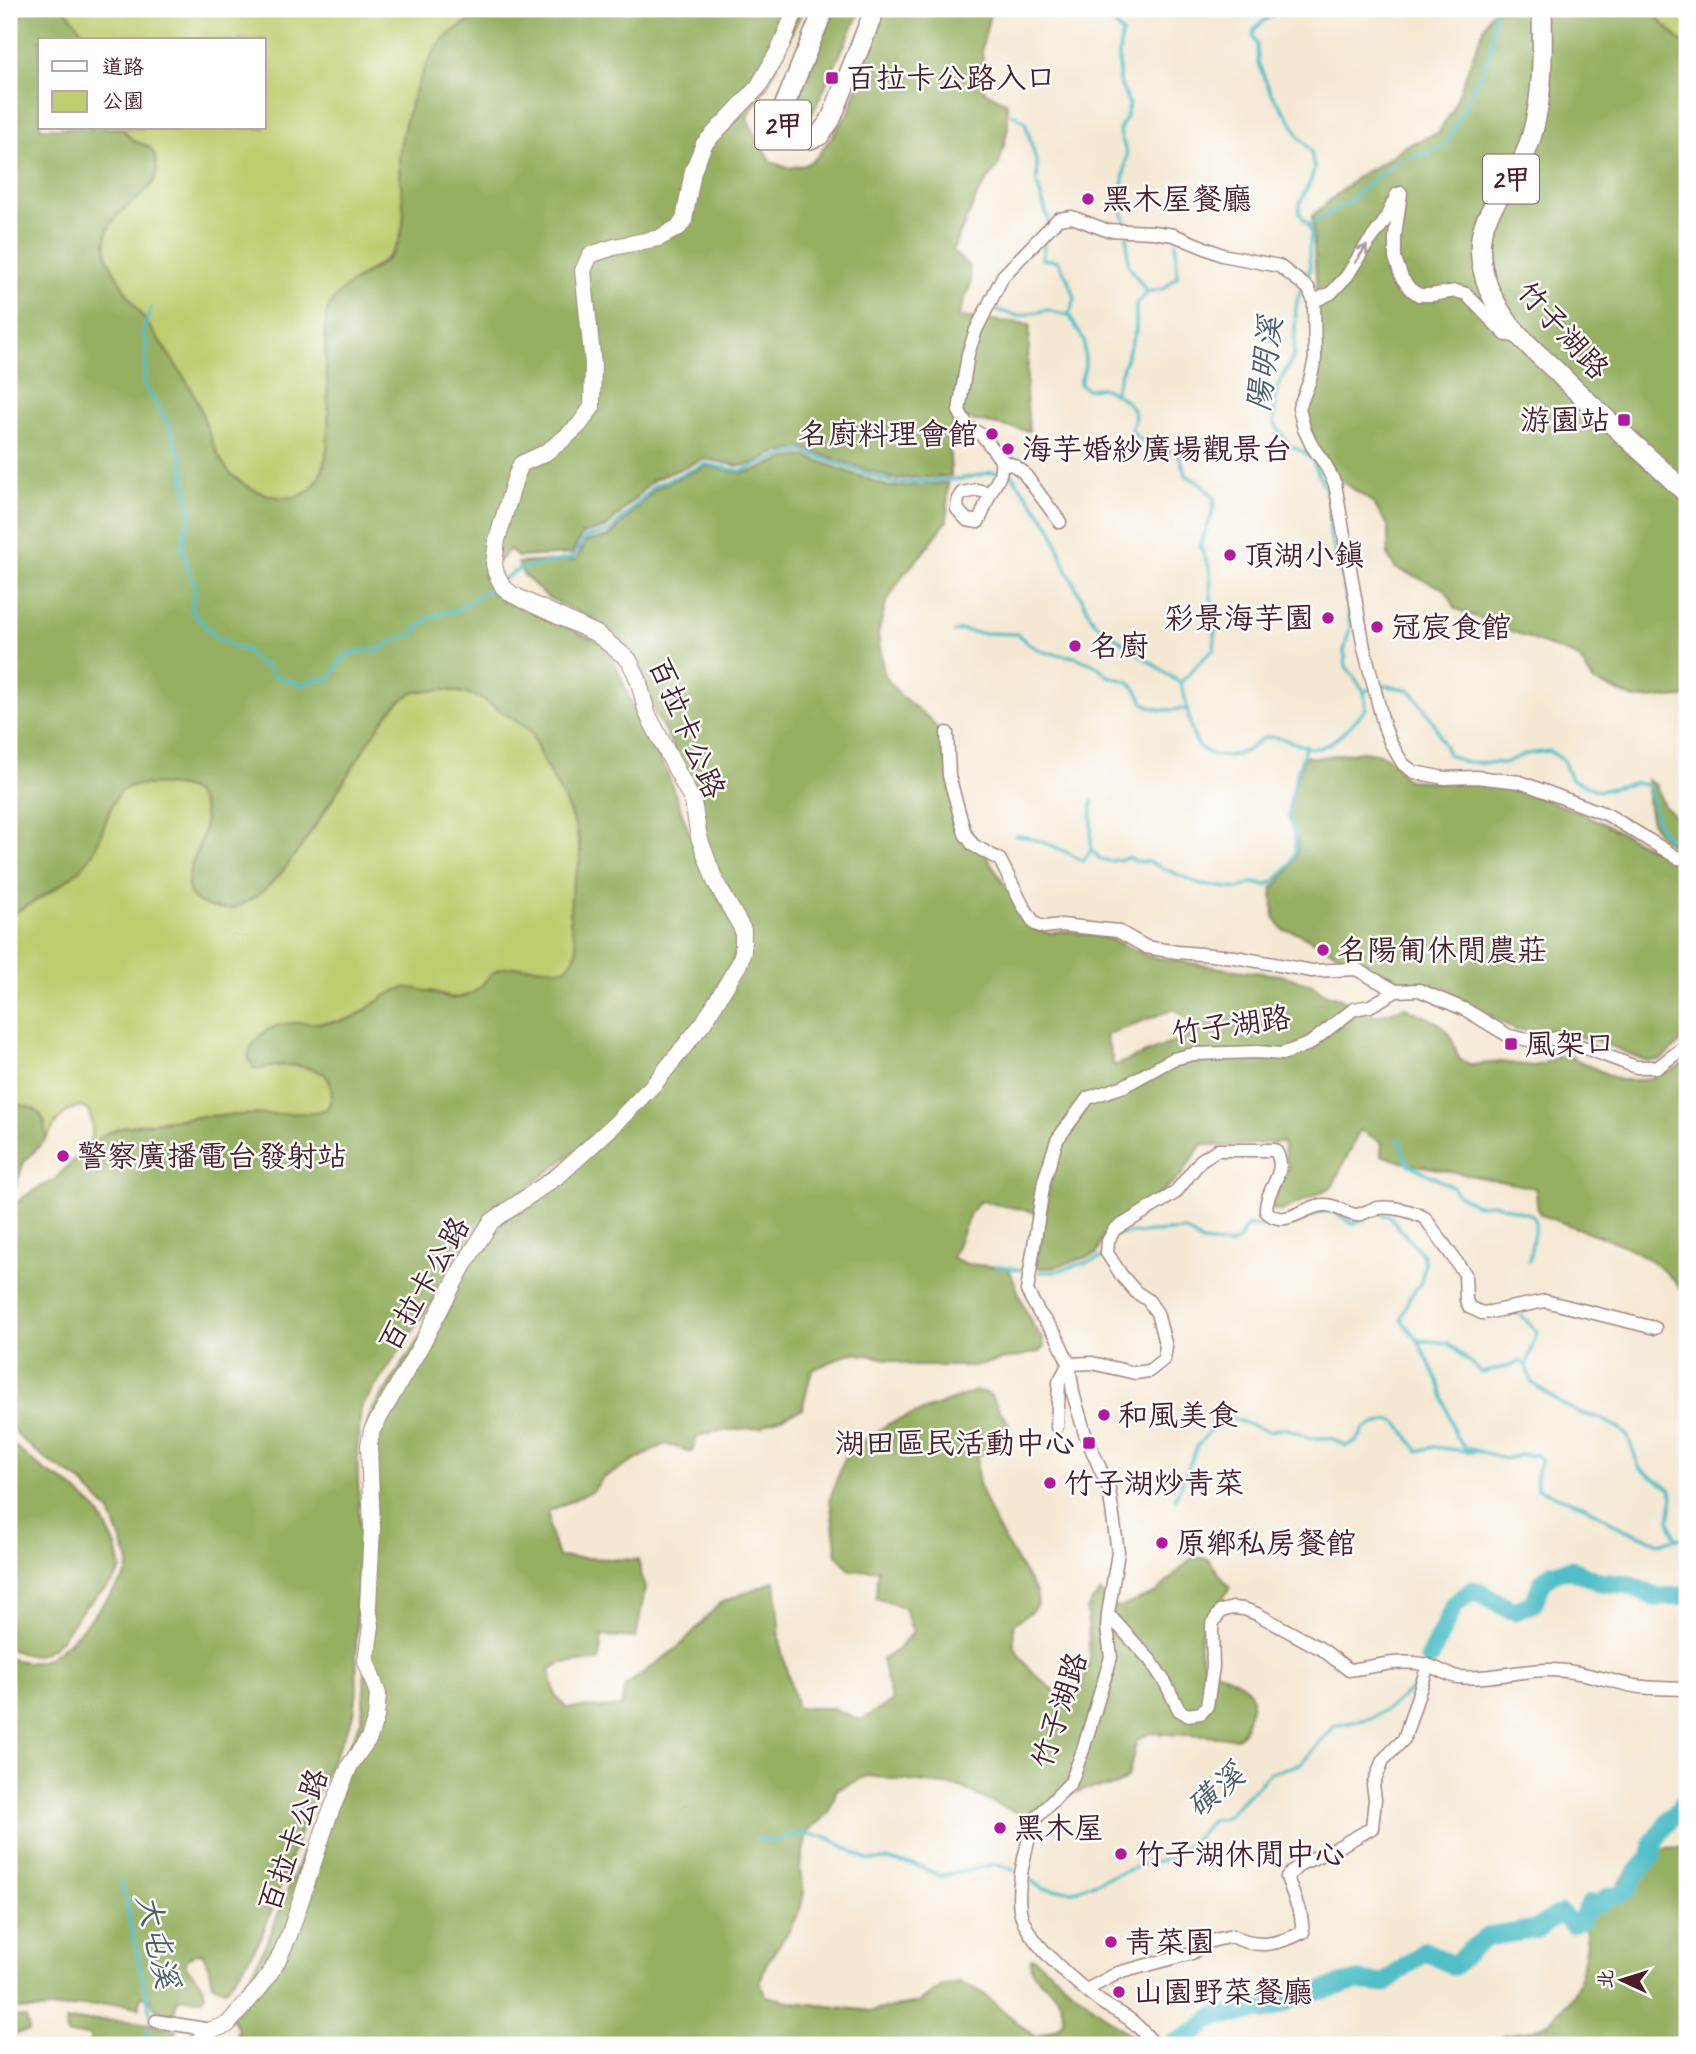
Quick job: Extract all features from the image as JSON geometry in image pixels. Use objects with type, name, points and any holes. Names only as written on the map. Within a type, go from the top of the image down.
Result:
[{"type":"main road","name":"百拉卡公路","points":[[194,2045],[211,2031],[227,2025],[243,2009],[277,1962],[290,1933],[328,1818],[350,1765],[369,1738],[376,1717],[378,1694],[366,1661],[370,1626],[368,1606],[372,1528],[369,1445],[372,1430],[462,1268],[492,1222],[559,1175],[655,1083],[704,1022],[739,964],[743,952],[743,930],[715,881],[699,837],[693,802],[647,713],[638,678],[629,660],[597,634],[513,596],[503,587],[495,573],[494,564],[497,541],[522,464],[560,442],[579,425],[592,407],[593,364],[583,271],[590,255],[659,238],[679,228],[684,220],[693,171],[704,144],[758,87],[779,50],[796,9]]},
{"type":"main road","name":"2甲","points":[[824,9],[784,107],[783,126],[795,139],[811,139],[820,135],[831,119],[875,9]]},
{"type":"main road","name":"竹子湖路","points":[[1542,9],[1543,48],[1534,131],[1522,161],[1483,228],[1482,267],[1487,285],[1499,309],[1521,337],[1605,420],[1687,494]]},
{"type":"street","points":[[1314,301],[1331,293],[1347,276],[1384,222],[1397,194],[1401,193],[1395,258],[1402,278],[1410,289],[1419,295],[1456,291],[1466,294],[1506,335],[1521,337]]},
{"type":"street","points":[[1001,467],[984,436],[968,427],[959,411],[968,354],[976,330],[1003,276],[1058,219],[1072,217],[1106,230],[1153,232],[1174,236],[1222,255],[1279,266],[1304,284],[1314,301],[1315,359],[1299,408],[1312,446],[1335,484],[1364,648],[1390,742],[1403,764],[1414,772],[1445,778],[1476,777],[1520,782],[1608,815],[1678,858],[1687,859]]},
{"type":"street","points":[[1001,467],[1015,466],[1023,472],[1060,522]]},
{"type":"street","points":[[990,494],[1001,467]]},
{"type":"street","points":[[947,733],[949,776],[965,834],[973,845],[1000,860],[1035,924],[1044,927],[1061,925],[1118,931],[1146,947],[1235,957],[1312,971],[1356,969],[1396,991],[1419,990],[1466,1010],[1508,1036],[1534,1041],[1559,1038],[1636,1067],[1658,1067],[1687,1045]]},
{"type":"street","name":"竹子湖路","points":[[1156,2045],[1132,2021],[1086,1990],[1048,1955],[1029,1934],[1019,1907],[1020,1876],[1032,1825],[1071,1782],[1111,1657],[1107,1628],[1118,1552],[1109,1489],[1085,1434],[1073,1393],[1069,1364],[1056,1335],[1027,1291],[1044,1181],[1057,1140],[1088,1098],[1124,1086],[1173,1059],[1194,1054],[1282,1054],[1309,1044],[1354,1009],[1370,1006],[1396,991]]},
{"type":"street","points":[[1057,1427],[1059,1382],[1069,1364],[1093,1363],[1135,1373],[1149,1371],[1164,1359],[1166,1347],[1157,1313],[1148,1300],[1136,1292],[1122,1276],[1107,1252],[1108,1241],[1114,1230],[1175,1193],[1201,1160],[1217,1150],[1275,1150],[1280,1157],[1281,1166],[1266,1203],[1266,1212],[1272,1218],[1282,1219],[1315,1206],[1328,1205],[1354,1215],[1381,1207],[1416,1213],[1425,1218],[1465,1274],[1466,1300],[1474,1310],[1490,1312],[1545,1301],[1655,1328]]},
{"type":"street","name":"竹子湖路","points":[[1108,1614],[1151,1661],[1179,1710],[1187,1715],[1201,1713],[1207,1706],[1213,1667],[1212,1624],[1221,1611],[1233,1608],[1257,1614],[1323,1650],[1349,1670],[1396,1661],[1428,1665],[1456,1677],[1484,1677],[1520,1672],[1579,1672],[1635,1686],[1687,1689]]},
{"type":"street","points":[[1086,1990],[1118,1973],[1192,1953],[1207,1942],[1232,1936],[1244,1943],[1257,1945],[1303,1933],[1301,1916],[1287,1877],[1300,1864],[1373,1828],[1373,1785],[1383,1760],[1404,1739],[1428,1665]]},
{"type":"street","points":[[156,2021],[211,2031]]},
{"type":"green space","points":[[9,9],[63,9],[87,38],[38,38],[38,130],[124,130],[131,139],[152,150],[157,170],[153,183],[111,223],[106,238],[108,259],[127,294],[190,387],[224,465],[240,482],[251,488],[276,497],[289,497],[301,495],[311,488],[319,478],[325,461],[329,422],[325,337],[329,307],[343,289],[390,256],[398,242],[404,219],[399,163],[407,118],[418,84],[432,54],[452,32],[501,9],[803,9],[768,84],[747,117],[771,162],[788,168],[805,165],[817,157],[849,112],[886,9],[991,9],[982,47],[984,91],[1007,103],[1008,128],[999,164],[978,194],[952,251],[969,266],[971,283],[958,317],[1030,324],[1026,391],[1029,431],[955,417],[949,440],[951,476],[893,479],[803,448],[776,453],[739,466],[705,459],[653,480],[606,528],[582,534],[572,554],[517,557],[510,549],[484,576],[496,594],[599,642],[613,657],[640,724],[666,770],[701,864],[737,934],[739,948],[708,1008],[654,1077],[600,1131],[509,1203],[452,1273],[361,1408],[357,1451],[360,1540],[357,1690],[354,1714],[305,1819],[262,1936],[244,1966],[227,1988],[223,1989],[213,1985],[203,1954],[196,1953],[190,1957],[186,1966],[201,1982],[205,1995],[202,1999],[177,2000],[174,2014],[159,2011],[150,1999],[143,1996],[140,1998],[140,2007],[107,2004],[34,2010],[9,2007],[9,1658],[37,1662],[62,1648],[126,1576],[129,1562],[110,1512],[79,1480],[45,1459],[20,1438],[9,1423],[9,1208],[54,1180],[89,1145],[107,1133],[124,1127],[206,1116],[313,1113],[327,1109],[332,1091],[325,1074],[294,1065],[253,1068],[251,1065],[249,1052],[252,1046],[264,1033],[275,1027],[349,1019],[391,993],[405,988],[458,998],[476,991],[491,975],[502,969],[565,969],[576,954],[577,948],[570,915],[572,888],[581,857],[580,845],[572,818],[531,732],[474,696],[449,690],[420,691],[405,697],[385,718],[286,867],[251,900],[237,907],[221,909],[205,905],[193,897],[188,887],[189,874],[204,829],[204,814],[199,799],[191,791],[180,787],[141,785],[129,787],[119,793],[95,849],[74,874],[9,916]]},
{"type":"green space","points":[[63,9],[501,9],[453,31],[441,42],[427,66],[407,119],[400,153],[403,229],[391,253],[350,284],[341,304],[326,350],[327,451],[318,480],[300,495],[280,498],[258,492],[232,475],[225,467],[192,390],[125,290],[106,251],[106,237],[111,223],[140,197],[149,146],[133,141],[124,130],[266,130],[266,38],[87,38]]},
{"type":"green space","points":[[834,9],[861,9],[810,119],[802,124],[795,123],[787,105]]},
{"type":"green space","points":[[1493,9],[1529,9],[1532,39],[1537,41],[1548,9],[1648,9],[1687,45],[1687,697],[1635,699],[1593,681],[1579,658],[1456,609],[1445,589],[1395,568],[1388,556],[1388,525],[1372,502],[1337,478],[1309,427],[1305,412],[1314,381],[1318,308],[1312,216],[1361,174],[1405,146],[1438,133],[1452,111]]},
{"type":"green space","points":[[1648,9],[1687,9],[1687,45],[1682,42]]},
{"type":"green space","points":[[805,456],[890,487],[948,483],[947,521],[903,575],[886,603],[878,634],[884,675],[901,696],[931,720],[947,744],[952,801],[1027,921],[1036,930],[1049,933],[1068,931],[1110,939],[1148,956],[1280,975],[1312,984],[1323,993],[1377,1016],[1405,1007],[1439,1023],[1451,1037],[1459,1059],[1471,1065],[1500,1062],[1533,1066],[1557,1056],[1571,1057],[1619,1080],[1644,1080],[1669,1072],[1687,1061],[1687,1296],[1663,1271],[1635,1251],[1540,1214],[1535,1188],[1402,1162],[1381,1155],[1382,1143],[1360,1130],[1332,1187],[1281,1211],[1272,1209],[1271,1203],[1288,1169],[1283,1142],[1223,1146],[1202,1144],[1181,1176],[1154,1198],[1126,1214],[1103,1235],[1097,1254],[1051,1268],[1039,1268],[1036,1265],[1043,1228],[1034,1212],[980,1201],[971,1211],[952,1258],[967,1264],[1009,1268],[1032,1324],[1042,1339],[1044,1346],[1039,1352],[973,1366],[914,1366],[851,1353],[812,1370],[802,1409],[760,1427],[712,1432],[697,1437],[692,1452],[665,1444],[603,1478],[593,1491],[549,1511],[549,1528],[558,1557],[638,1560],[645,1589],[636,1638],[602,1636],[599,1661],[562,1663],[550,1670],[555,1695],[566,1708],[621,1707],[625,1686],[681,1645],[720,1603],[775,1581],[781,1650],[797,1708],[833,1708],[860,1720],[892,1702],[882,1660],[898,1649],[913,1632],[904,1608],[876,1598],[878,1569],[852,1571],[837,1556],[830,1498],[846,1454],[888,1424],[976,1391],[990,1395],[1009,1424],[1010,1438],[1006,1447],[978,1455],[977,1470],[980,1487],[996,1525],[1036,1592],[1036,1606],[1013,1625],[1015,1647],[1028,1667],[1049,1686],[1065,1693],[1082,1687],[1090,1658],[1087,1610],[1101,1592],[1105,1601],[1119,1608],[1156,1593],[1193,1557],[1208,1559],[1230,1588],[1204,1625],[1199,1645],[1201,1656],[1206,1667],[1226,1675],[1250,1692],[1251,1706],[1241,1735],[1236,1738],[1150,1733],[1137,1740],[1128,1776],[1122,1782],[1114,1786],[1085,1789],[1066,1796],[1054,1808],[1023,1815],[961,1787],[867,1776],[837,1789],[829,1813],[807,1832],[800,1868],[804,1893],[801,1907],[766,1964],[760,1982],[766,1996],[793,2002],[871,2011],[918,2003],[944,1985],[961,1983],[980,1991],[1035,2037],[1056,2029],[1063,2019],[1059,1999],[1032,1971],[1031,1958],[1034,1958],[1144,2045],[209,2045],[219,2040],[235,2040],[237,2026],[228,2014],[231,1998],[252,1973],[270,1935],[316,1820],[361,1720],[365,1655],[367,1424],[371,1412],[464,1271],[511,1212],[676,1064],[747,940],[702,838],[691,785],[655,714],[642,672],[624,643],[605,626],[547,597],[523,574],[518,563],[576,560],[586,541],[609,537],[656,488],[706,466],[742,473],[787,458]],"holes":[[[1174,1009],[1203,1030],[1114,1066],[1106,1035]]]},
{"type":"green space","points":[[446,690],[477,696],[530,730],[563,797],[576,829],[581,857],[572,888],[570,921],[578,942],[574,960],[565,969],[498,969],[478,990],[462,997],[419,991],[382,999],[359,1014],[336,1022],[291,1024],[265,1031],[255,1041],[248,1057],[261,1069],[293,1065],[325,1074],[332,1091],[327,1109],[314,1113],[206,1116],[166,1120],[124,1127],[107,1133],[89,1145],[91,1119],[88,1110],[79,1106],[63,1115],[46,1139],[44,1122],[35,1110],[9,1102],[9,916],[74,874],[95,849],[119,794],[130,787],[148,785],[168,785],[192,791],[204,809],[204,834],[190,870],[192,897],[220,908],[248,900],[276,876],[304,843],[390,711],[413,693]]},
{"type":"green space","points":[[1363,751],[1387,757],[1408,780],[1517,789],[1586,815],[1687,865],[1687,1036],[1661,1060],[1647,1061],[1598,1041],[1552,1030],[1515,1030],[1467,1002],[1415,983],[1385,978],[1296,932],[1283,930],[1274,917],[1272,889],[1290,868],[1298,848],[1289,808],[1304,756],[1315,758]]},
{"type":"green space","points":[[1647,779],[1655,784],[1664,806],[1687,827],[1687,849],[1674,846],[1657,833],[1650,813]]},
{"type":"green space","points":[[9,1102],[30,1107],[42,1116],[46,1139],[24,1162],[9,1198]]},
{"type":"green space","points":[[9,1439],[46,1472],[69,1484],[98,1511],[116,1546],[121,1569],[111,1584],[82,1611],[55,1645],[37,1655],[9,1649]]},
{"type":"green space","points":[[1687,1847],[1687,2045],[1494,2045],[1503,2035],[1532,2031],[1550,2021],[1570,2000],[1580,1980],[1587,1944],[1585,1926],[1590,1912],[1619,1885],[1630,1867],[1646,1853],[1663,1848]]},
{"type":"green space","points":[[9,2016],[26,2018],[29,2031],[11,2034],[11,2045],[9,2045]]},
{"type":"green space","points":[[66,2021],[128,2021],[177,2030],[159,2045],[91,2045],[90,2035],[67,2035]]},
{"type":"waterway","points":[[1103,9],[1122,33],[1119,81],[1129,104],[1126,118],[1119,130],[1127,155],[1120,199],[1127,227]]},
{"type":"waterway","points":[[1282,9],[1262,22],[1254,30],[1253,36],[1257,45],[1258,63],[1271,93],[1311,151],[1314,169],[1300,203],[1299,213],[1311,234],[1310,269],[1305,281]]},
{"type":"waterway","points":[[1308,225],[1348,203],[1376,177],[1401,159],[1437,150],[1447,143],[1491,51],[1494,9]]},
{"type":"waterway","points":[[1013,114],[1025,122],[1037,164],[1037,183],[1049,222]]},
{"type":"waterway","points":[[1127,236],[1128,264],[1146,291]]},
{"type":"waterway","points":[[1045,240],[1042,259],[1058,261],[1075,298],[1069,315]]},
{"type":"waterway","points":[[1114,393],[1136,330],[1136,305],[1147,292],[1163,289],[1177,277],[1176,242]]},
{"type":"waterway","name":"陽明溪","points":[[1301,288],[1296,305],[1294,355],[1276,390],[1274,423],[1289,445],[1305,453],[1313,461],[1328,496],[1330,536],[1343,579],[1350,627],[1344,651],[1346,666],[1364,691],[1386,686],[1412,692],[1433,721],[1448,754],[1464,762],[1504,763],[1526,754],[1549,751],[1562,759],[1571,779],[1599,791],[1634,783],[1648,785],[1661,830],[1675,842],[1687,846]]},
{"type":"waterway","points":[[151,308],[143,333],[148,344],[143,383],[166,420],[181,455],[190,511],[182,549],[195,587],[191,610],[213,635],[247,651],[257,663],[268,667],[273,675],[298,684],[307,684],[317,678],[328,681],[343,657],[362,650],[377,651],[413,633],[431,616],[455,611],[497,583]]},
{"type":"waterway","points":[[991,309],[1019,316],[1046,310],[1069,315],[1084,340],[1085,366],[1080,384],[1087,389],[1105,389],[1122,398],[1134,412],[1131,429],[1139,439],[1179,455],[1186,475],[1201,484],[1214,497],[1211,516],[1200,546],[1210,569],[1211,598],[1216,617],[1214,649],[1181,682]]},
{"type":"waterway","points":[[503,579],[519,569],[573,558],[584,538],[609,532],[655,485],[706,464],[741,471],[787,454],[805,452],[893,483],[961,479],[992,472],[1012,475],[1051,527],[1066,568],[1094,622],[1180,683],[1194,736],[1207,752],[1220,756],[1234,755],[1247,750],[1262,739],[1272,737],[1309,747],[1322,747],[1340,735],[1366,709],[1364,691]]},
{"type":"waterway","points":[[954,632],[962,630],[1017,634],[1043,652],[1075,657],[1097,666],[1108,676],[1129,682],[1144,703],[1151,707],[1162,710],[1188,709]]},
{"type":"waterway","points":[[1015,836],[1040,841],[1083,861],[1091,849],[1100,859],[1110,861],[1129,858],[1149,862],[1202,885],[1239,889],[1251,883],[1266,885],[1274,882],[1291,864],[1295,838],[1288,815],[1294,783],[1306,745]]},
{"type":"waterway","points":[[1091,848],[1092,801]]},
{"type":"waterway","points":[[1399,1138],[1408,1164],[1453,1187],[1456,1193],[1476,1205],[1495,1204],[1532,1215],[1536,1221],[1529,1261]]},
{"type":"waterway","points":[[1121,1234],[1185,1230],[1202,1242],[1230,1245],[1238,1241],[1247,1226],[1285,1225],[1329,1211],[1353,1224],[1366,1218]]},
{"type":"waterway","points":[[1380,1214],[1389,1216],[1423,1255],[1425,1264],[1421,1282],[1409,1298],[1401,1320],[1418,1340],[1438,1381],[1456,1437],[1464,1447],[1505,1459],[1537,1455],[1541,1461],[1536,1476],[1537,1489],[1585,1506],[1623,1529],[1659,1543],[1680,1538],[1686,1540],[1687,1544]]},
{"type":"waterway","points":[[1039,1272],[1053,1272],[1104,1257]]},
{"type":"waterway","points":[[997,1266],[1023,1270]]},
{"type":"waterway","points":[[1521,1315],[1537,1332],[1526,1366],[1532,1383],[1579,1413],[1600,1418],[1619,1428],[1628,1437],[1640,1469],[1670,1489],[1673,1496],[1669,1520],[1676,1540]]},
{"type":"waterway","points":[[1418,1340],[1448,1343],[1482,1373],[1520,1361],[1526,1366]]},
{"type":"waterway","points":[[1175,1499],[1197,1447],[1210,1430],[1215,1415],[1268,1431],[1286,1428],[1308,1438],[1331,1438],[1346,1446],[1357,1441],[1364,1429],[1391,1420],[1399,1424],[1418,1451],[1434,1447],[1473,1452]]},
{"type":"waterway","points":[[1429,1658],[1455,1604],[1473,1590],[1515,1611],[1534,1603],[1542,1582],[1553,1573],[1571,1569],[1599,1582],[1629,1585],[1655,1597],[1687,1596]]},
{"type":"waterway","name":"磺溪","points":[[1029,1879],[1043,1889],[1073,1891],[1149,1862],[1171,1859],[1212,1820],[1225,1818],[1270,1773],[1300,1764],[1334,1726],[1371,1718],[1390,1707],[1417,1684]]},
{"type":"waterway","points":[[1171,2045],[1197,2031],[1213,2017],[1270,2009],[1302,1995],[1358,1981],[1384,1984],[1425,1951],[1454,1966],[1487,1937],[1537,1929],[1561,1914],[1572,1924],[1581,1920],[1590,1904],[1599,1904],[1628,1889],[1636,1873],[1652,1856],[1653,1842],[1687,1798]]},
{"type":"waterway","name":"磺溪","points":[[757,1838],[773,1842],[799,1833],[827,1837],[868,1860],[888,1860],[915,1865],[941,1876],[995,1864],[1014,1870]]},
{"type":"waterway","name":"大屯溪","points":[[121,1880],[150,2012]]},
{"type":"waterway","name":"大屯溪","points":[[143,2045],[149,2028]]},
{"type":"place","name":"百拉卡公路入口","points":[[832,78]]},
{"type":"place","name":"黑木屋餐廳","points":[[1088,199]]},
{"type":"place","name":"游園站","points":[[1624,420]]},
{"type":"place","name":"名廚料理會館","points":[[992,434]]},
{"type":"place","name":"海芋婚紗廣場觀景台","points":[[1008,449]]},
{"type":"place","name":"頂湖小鎮","points":[[1230,555]]},
{"type":"place","name":"彩景海芋園","points":[[1328,618]]},
{"type":"place","name":"冠宸食館","points":[[1377,627]]},
{"type":"place","name":"名廚","points":[[1075,646]]},
{"type":"place","name":"名陽匍休閒農莊","points":[[1323,950]]},
{"type":"place","name":"風架口","points":[[1511,1044]]},
{"type":"place","name":"警察廣播電台發射站","points":[[63,1156]]},
{"type":"place","name":"和風美食","points":[[1104,1415]]},
{"type":"place","name":"湖田區民活動中心","points":[[1089,1443]]},
{"type":"place","name":"竹子湖炒青菜","points":[[1050,1483]]},
{"type":"place","name":"原鄉私房餐館","points":[[1162,1543]]},
{"type":"place","name":"黑木屋","points":[[1000,1828]]},
{"type":"place","name":"竹子湖休閒中心","points":[[1121,1854]]},
{"type":"place","name":"青菜園","points":[[1111,1942]]},
{"type":"place","name":"山園野菜餐廳","points":[[1119,1992]]}]
